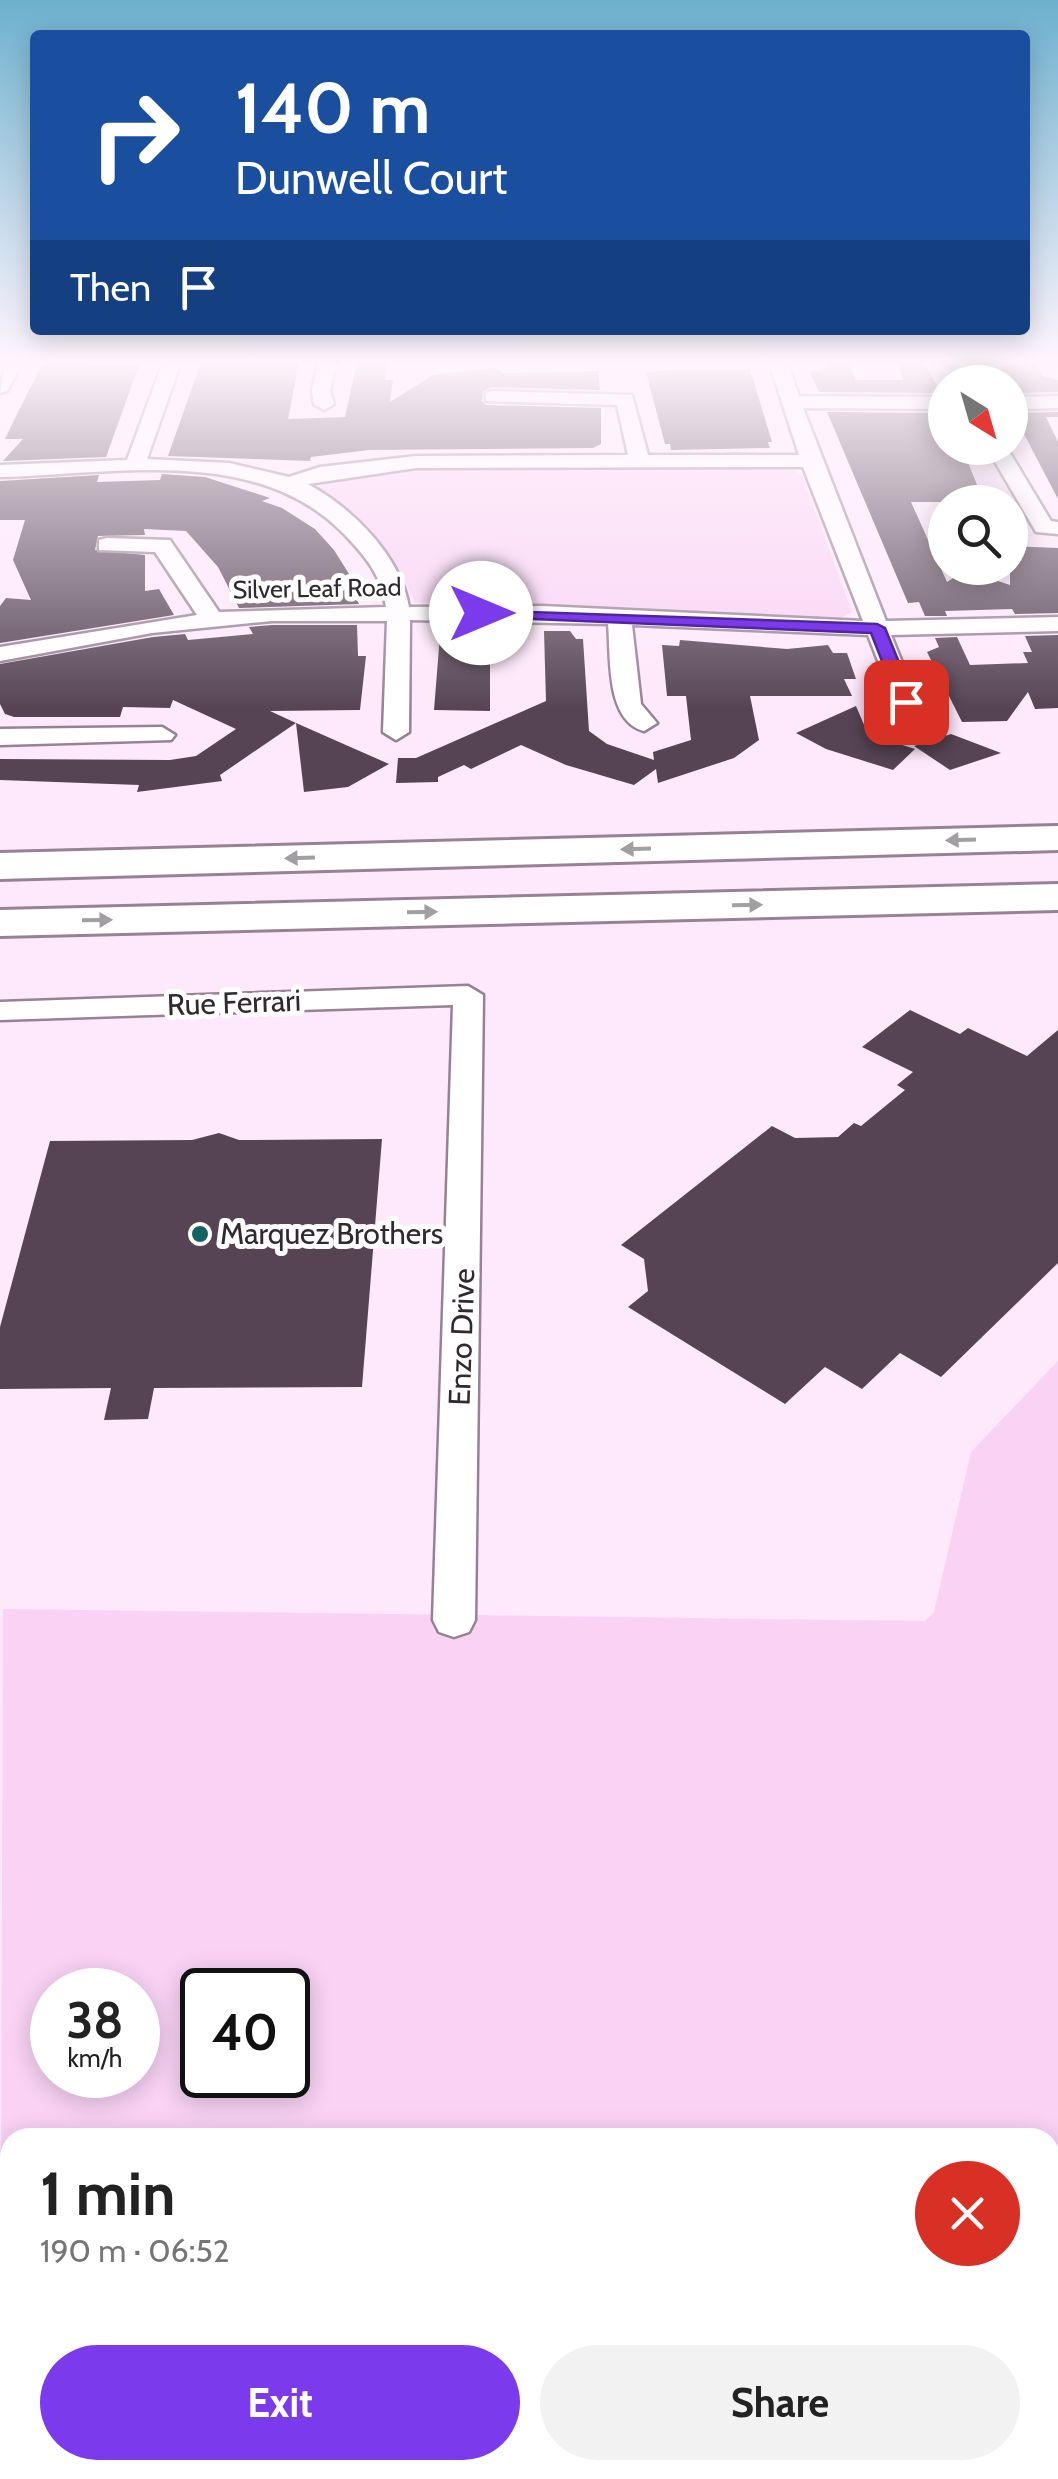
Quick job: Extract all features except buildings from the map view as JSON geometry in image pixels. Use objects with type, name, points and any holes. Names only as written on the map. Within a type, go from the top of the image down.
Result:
[{"type":"highway","points":[[0,866],[1058,838]]},
{"type":"highway","points":[[0,840],[124,840],[168,862]]},
{"type":"highway","points":[[0,922],[1058,897]]},
{"type":"street","points":[[261,478],[290,484],[334,510],[387,570],[394,585],[402,662],[396,732]]},
{"type":"street","points":[[290,484],[311,478]]},
{"type":"street","points":[[818,478],[906,702],[906,716]]},
{"type":"street","points":[[1013,478],[1044,528],[1058,528]]},
{"type":"street","points":[[107,546],[162,545],[211,618]]},
{"type":"street","name":"Silver Leaf Road","points":[[0,654],[211,618],[395,613],[619,616],[753,626],[1058,624]]},
{"type":"street","points":[[619,616],[629,704],[644,724]]},
{"type":"street","points":[[0,736],[162,735]]},
{"type":"street","name":"Rue Ferrari","points":[[0,1012],[468,994]]},
{"type":"street","name":"Enzo Drive","points":[[454,1620],[468,994]]},
{"type":"shaded area","points":[[803,478],[852,612],[836,620],[760,619],[415,602],[393,560],[347,509],[318,486],[322,480]]},
{"type":"shaded area","points":[[1058,1361],[1058,2128],[1,2128],[3,1609],[925,1621],[934,1612],[971,1452]]},
{"type":"place","name":"Marquez Brothers","points":[[200,1234]]},
{"type":"route","points":[[481,613],[542,612],[753,626],[877,628],[906,702]]}]
